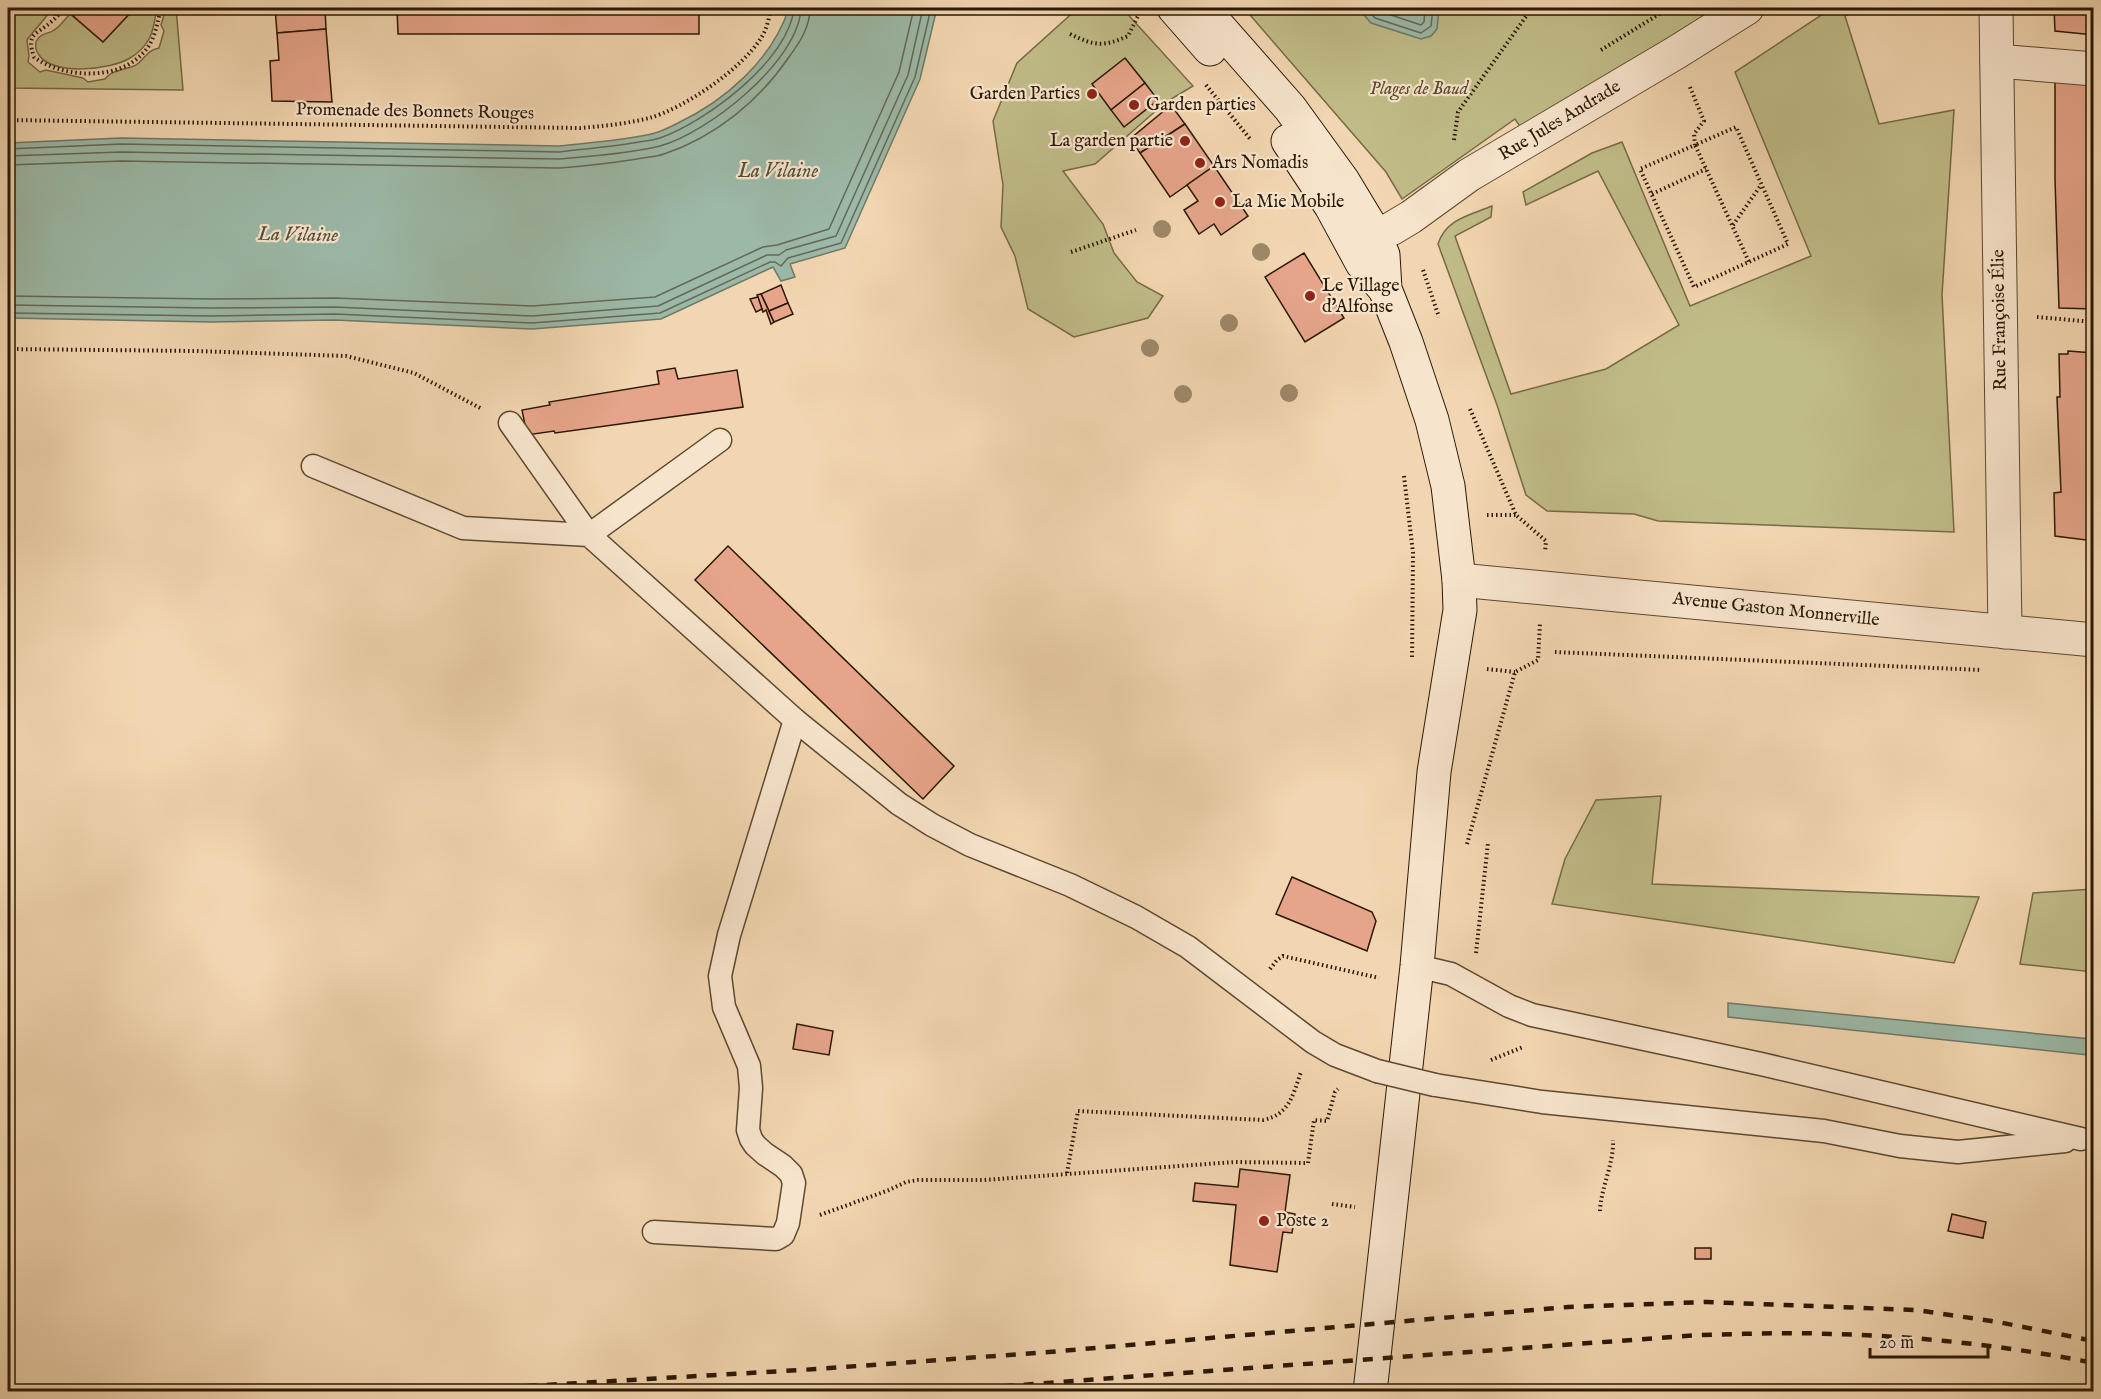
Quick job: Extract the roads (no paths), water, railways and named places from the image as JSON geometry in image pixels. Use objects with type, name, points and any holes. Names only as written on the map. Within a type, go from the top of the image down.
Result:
[{"type":"main road","points":[[1174,8],[1284,137],[1331,206],[1362,263],[1385,289]]},
{"type":"main road","points":[[1202,8],[1258,71],[1316,143],[1343,181],[1383,255],[1385,289],[1406,342],[1432,420],[1446,475],[1459,580],[1460,610],[1434,772],[1418,966],[1370,1392]]},
{"type":"main road","name":"Rue Jules Andrade","points":[[1374,235],[1390,229],[1415,214],[1469,175],[1747,8]]},
{"type":"main road","name":"Rue Françoise Élie","points":[[1996,8],[2005,632]]},
{"type":"main road","points":[[1997,61],[2094,69]]},
{"type":"main road","name":"Avenue Gaston Monnerville","points":[[1459,580],[2094,639]]},
{"type":"lane","points":[[510,423],[589,535],[795,720],[899,804],[970,845],[1070,885],[1136,917],[1188,947],[1313,1042],[1335,1055],[1377,1071],[1435,1085],[1542,1102],[1824,1131],[1900,1146],[1958,1152],[2087,1140]]},
{"type":"lane","points":[[313,466],[463,528],[589,535],[720,440]]},
{"type":"lane","points":[[654,1232],[776,1239],[783,1235],[788,1222],[794,1183],[791,1174],[765,1154],[751,1139],[748,1130],[751,1088],[749,1066],[724,1007],[720,976],[729,935],[795,720]]},
{"type":"lane","points":[[1418,966],[1451,974],[1509,1006],[1532,1015],[1761,1064],[2087,1140]]},
{"type":"water","name":"La Vilaine","points":[[789,8],[937,8],[920,79],[845,248],[790,264],[795,277],[781,281],[773,267],[661,319],[532,329],[335,320],[211,322],[8,318],[8,143],[121,138],[559,146],[631,138],[655,133],[694,115],[729,91],[759,61],[771,45]]},
{"type":"water","points":[[1358,8],[1439,8],[1437,29],[1431,36],[1421,39],[1371,23]]},
{"type":"water","points":[[1728,1003],[2091,1039],[2088,1055],[1728,1017]]},
{"type":"railway","points":[[427,1392],[817,1369],[1049,1352],[1568,1307],[1707,1302],[1916,1310],[1998,1322],[2094,1341]]},
{"type":"railway","points":[[924,1392],[1699,1335],[1814,1333],[1864,1335],[1996,1347],[2094,1363]]},
{"type":"railway","points":[[1422,1392],[1615,1388],[1808,1392]]},
{"type":"railway","points":[[8,1389],[42,1392]]},
{"type":"place","name":"Garden Parties","points":[[1092,94]]},
{"type":"place","name":"Garden parties","points":[[1134,105]]},
{"type":"place","name":"La garden partie","points":[[1185,141]]},
{"type":"place","name":"Ars Nomadis","points":[[1200,163]]},
{"type":"place","name":"La Mie Mobile","points":[[1220,202]]},
{"type":"place","name":"Le Village d'Alfonse","points":[[1310,296]]},
{"type":"place","name":"Poste 2","points":[[1264,1221]]},
{"type":"park label","name":"Plages de Baud","points":[[1419,89]]}]
